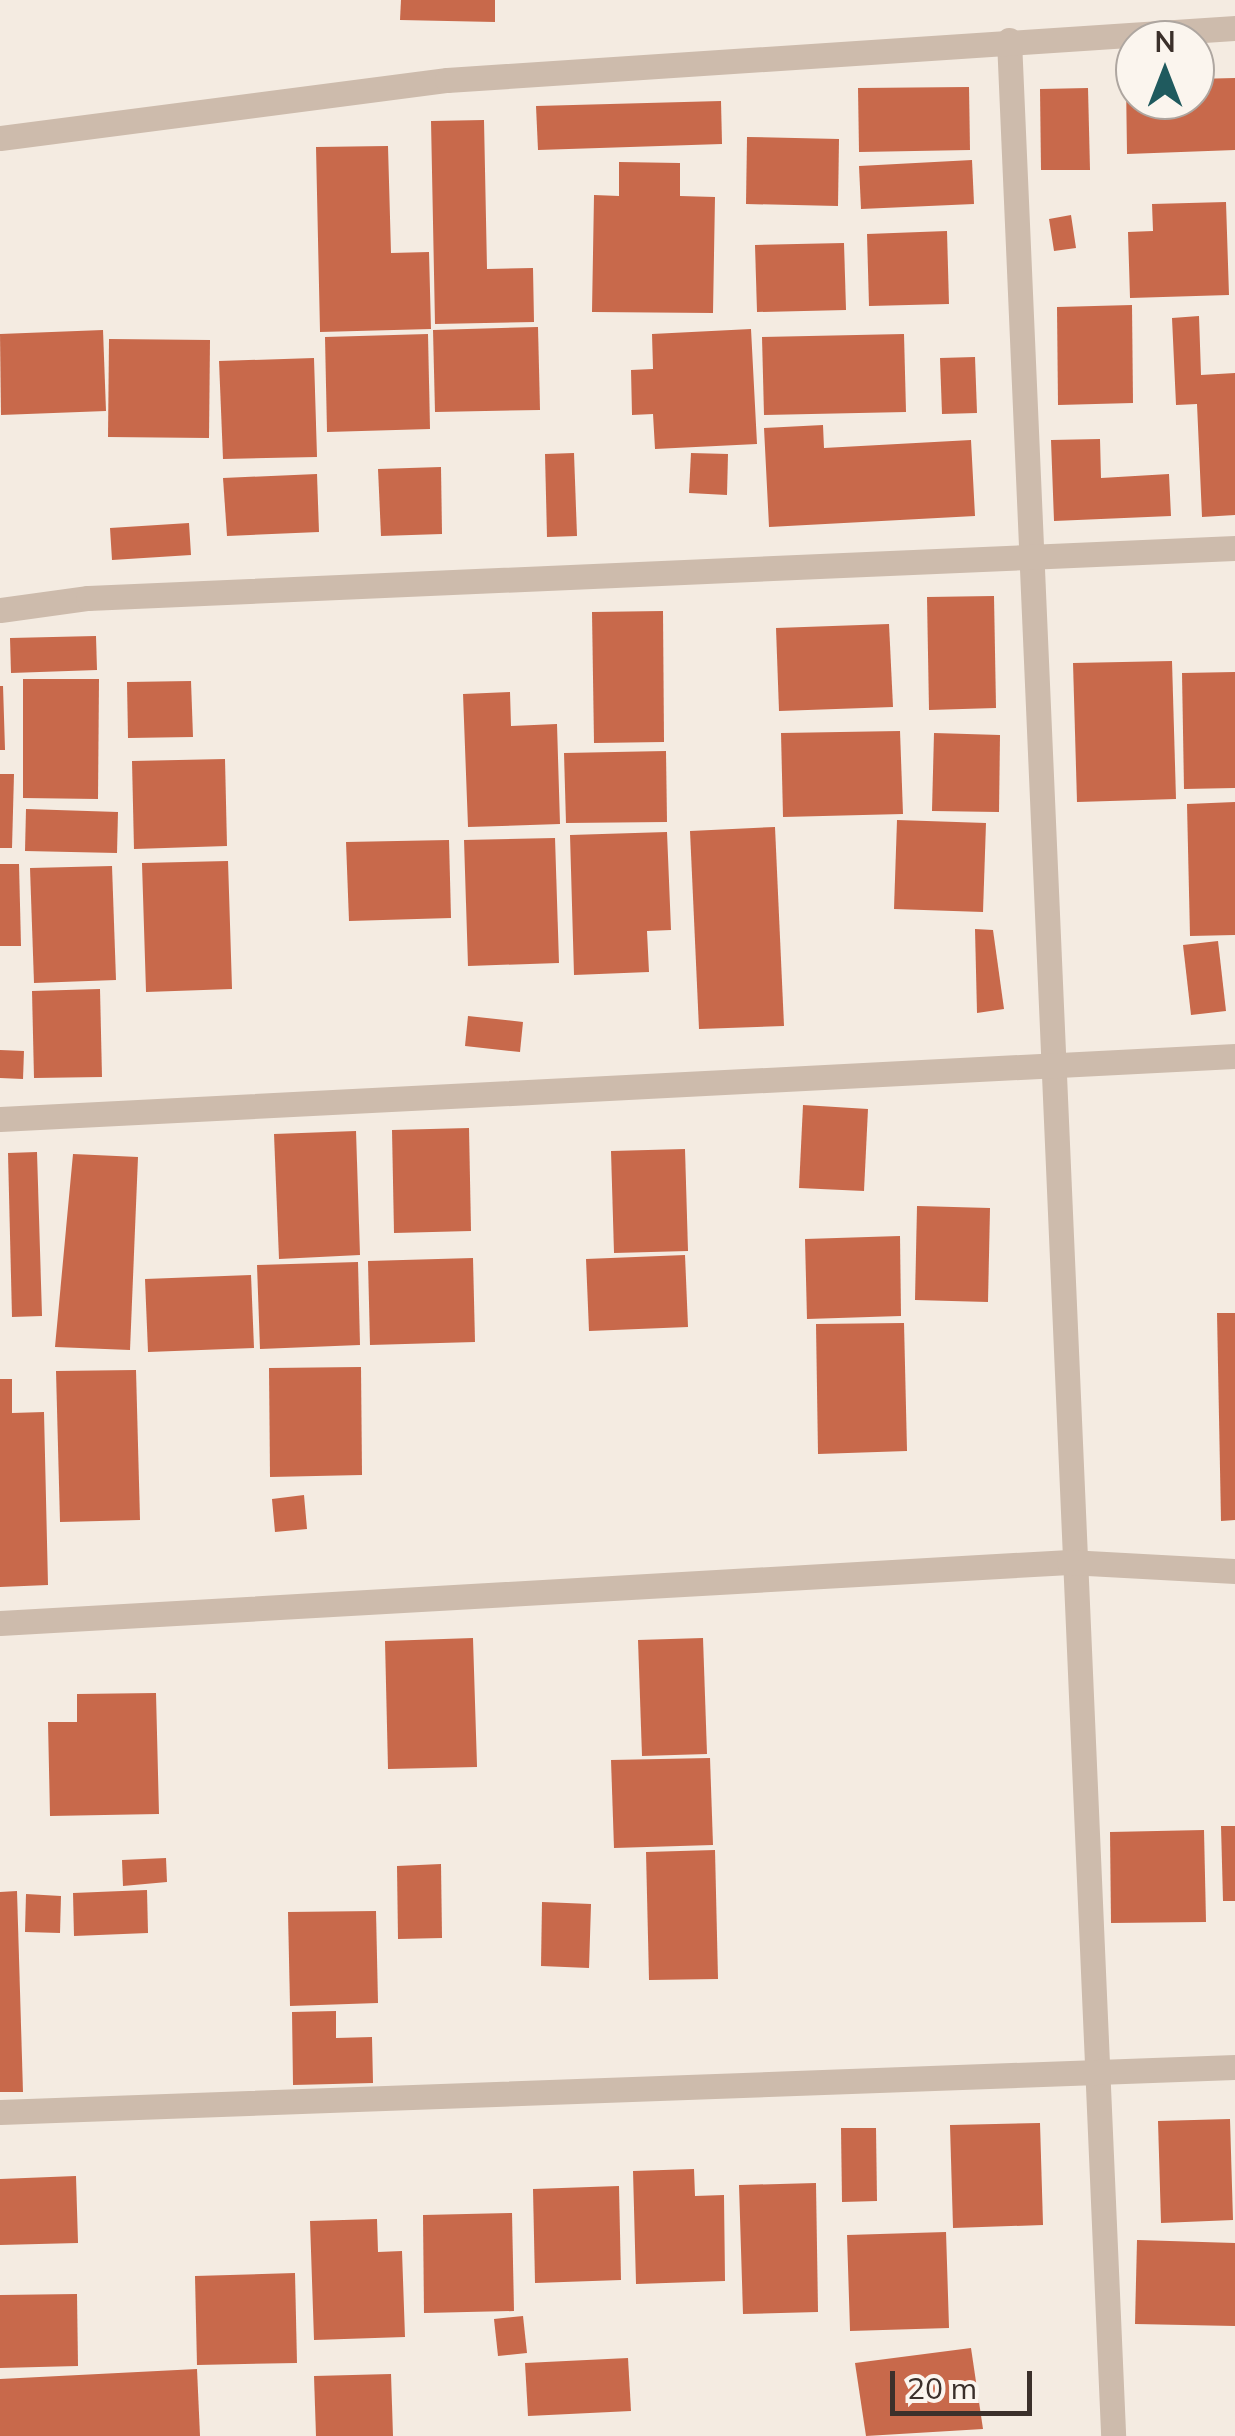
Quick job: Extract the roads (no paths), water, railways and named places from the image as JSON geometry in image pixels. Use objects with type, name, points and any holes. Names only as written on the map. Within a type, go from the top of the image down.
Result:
[{"type":"street","points":[[0,138],[447,80],[1235,28]]},
{"type":"street","points":[[1009,40],[1069,1562],[1103,2074],[1113,2436]]},
{"type":"street","points":[[0,610],[88,598],[1235,548]]},
{"type":"street","points":[[0,1119],[1235,1056]]},
{"type":"street","points":[[0,1623],[1069,1562],[1235,1571]]},
{"type":"street","points":[[0,2112],[1235,2067]]}]
